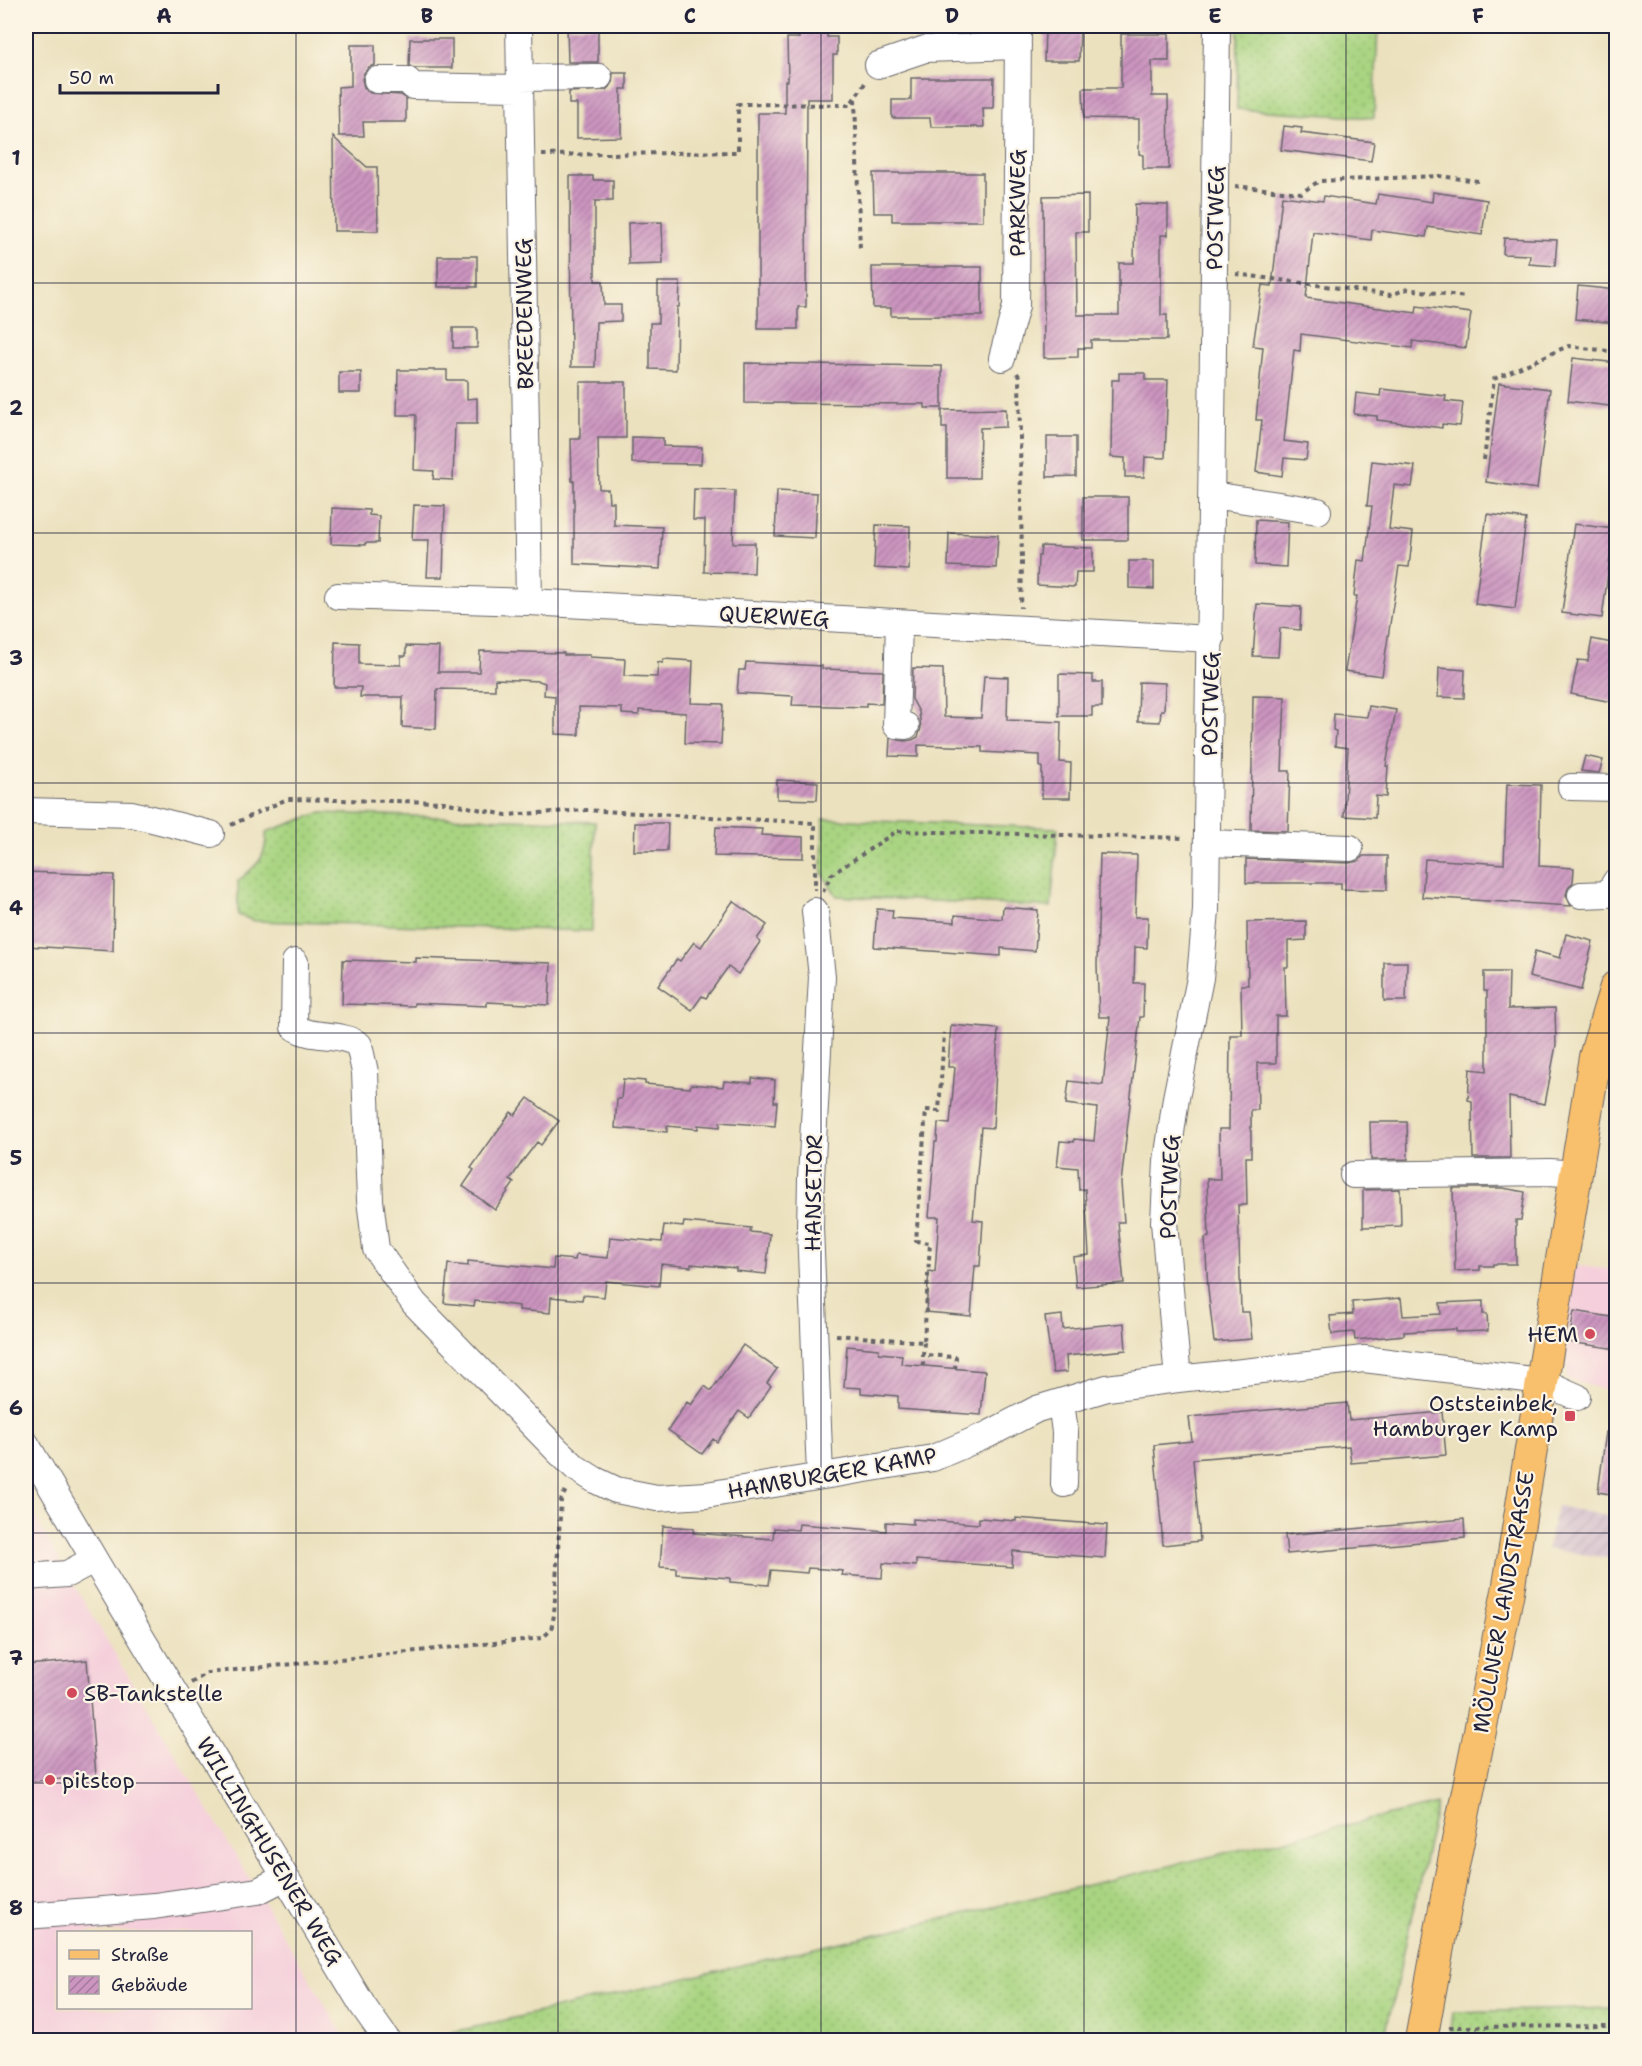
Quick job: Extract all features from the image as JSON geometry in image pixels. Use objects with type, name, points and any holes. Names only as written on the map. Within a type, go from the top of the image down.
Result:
[{"type":"main road","name":"MÖLLNER LANDSTRASSE","points":[[1422,2033],[1508,1591],[1595,1057],[1617,987]]},
{"type":"street","name":"BREEDENWEG","points":[[519,26],[529,602]]},
{"type":"street","name":"POSTWEG","points":[[1178,1379],[1164,1222],[1167,1161],[1176,1098],[1200,978],[1206,910],[1218,26]]},
{"type":"street","name":"PARKWEG","points":[[878,65],[925,49],[1018,35],[1016,306],[1002,358]]},
{"type":"street","points":[[377,80],[407,80],[413,86],[520,83],[599,77]]},
{"type":"street","points":[[1212,495],[1318,511]]},
{"type":"street","name":"QUERWEG","points":[[338,596],[529,602],[1211,639]]},
{"type":"street","points":[[899,623],[896,726],[906,726]]},
{"type":"street","points":[[1570,787],[1617,788]]},
{"type":"street","points":[[26,811],[132,814],[211,834]]},
{"type":"street","points":[[1208,840],[1350,848]]},
{"type":"street","points":[[1581,895],[1608,894],[1617,881]]},
{"type":"street","name":"HANSETOR","points":[[815,911],[822,977],[810,1228],[820,1475]]},
{"type":"street","name":"HAMBURGER KAMP","points":[[295,962],[294,1027],[303,1033],[349,1038],[359,1045],[365,1072],[370,1200],[376,1249],[414,1303],[576,1468],[616,1490],[657,1498],[706,1495],[933,1458],[990,1434],[1037,1409],[1107,1388],[1364,1359],[1541,1381],[1577,1397]]},
{"type":"street","points":[[1353,1175],[1550,1172],[1575,1174]]},
{"type":"street","points":[[1061,1402],[1065,1432],[1064,1484]]},
{"type":"street","name":"WILLINGHUSENER WEG","points":[[26,1444],[93,1560],[176,1693],[363,2006],[387,2040]]},
{"type":"street","points":[[26,1577],[67,1574],[93,1560]]},
{"type":"street","points":[[26,1916],[154,1906],[258,1891],[285,1877]]},
{"type":"path","points":[[522,155],[738,152],[738,104],[850,105],[878,65]]},
{"type":"path","points":[[855,98],[860,251]]},
{"type":"path","points":[[1216,184],[1302,193],[1319,181],[1439,176],[1478,181]]},
{"type":"path","points":[[1215,271],[1390,295],[1407,289],[1466,297]]},
{"type":"path","points":[[1484,460],[1494,379],[1568,346],[1617,352]]},
{"type":"path","points":[[1002,358],[1019,376],[1022,562],[1020,630]]},
{"type":"path","points":[[211,834],[286,799],[444,802],[506,815],[586,810],[815,823],[815,911]]},
{"type":"path","points":[[815,911],[831,875],[897,831],[1208,840]]},
{"type":"path","points":[[923,1366],[930,1243],[916,1241],[926,1110],[939,1111],[944,1033]]},
{"type":"path","points":[[815,1334],[924,1342]]},
{"type":"path","points":[[923,1355],[956,1357],[955,1369]]},
{"type":"path","points":[[176,1693],[207,1672],[542,1638],[551,1630],[554,1615],[561,1500],[576,1468]]},
{"type":"path","points":[[1422,2033],[1617,2026]]},
{"type":"shaded area","points":[[1570,1265],[1616,1270],[1616,1393],[1567,1379],[1566,1348]]},
{"type":"shaded area","points":[[26,1501],[59,1560],[346,2040],[26,2040]]},
{"type":"shaded area","points":[[1557,1506],[1616,1518],[1616,1559],[1547,1549]]},
{"type":"green space","points":[[1238,26],[1378,26],[1374,118],[1237,109]]},
{"type":"green space","points":[[320,813],[595,822],[592,931],[255,921],[238,915],[238,881],[259,861],[265,849],[266,832]]},
{"type":"green space","points":[[823,819],[1058,828],[1051,907],[837,896],[822,873]]},
{"type":"green space","points":[[1437,1804],[1384,2040],[438,2040],[436,2036]]},
{"type":"green space","points":[[1616,2008],[1616,2040],[1450,2040],[1453,2012]]},
{"type":"building","points":[[567,26],[598,26],[598,62],[568,62]]},
{"type":"building","points":[[799,26],[827,26],[827,37],[837,37],[837,55],[833,55],[833,99],[807,99],[806,307],[798,307],[798,329],[758,329],[758,113],[785,113],[785,81],[788,81],[787,38],[799,38]]},
{"type":"building","points":[[1050,26],[1075,26],[1075,29],[1080,29],[1079,61],[1044,61],[1045,29],[1050,29]]},
{"type":"building","points":[[1121,34],[1169,34],[1169,61],[1152,61],[1152,96],[1168,96],[1169,169],[1143,169],[1143,155],[1139,154],[1139,119],[1084,118],[1083,88],[1121,88]]},
{"type":"building","points":[[410,39],[452,39],[452,68],[409,66]]},
{"type":"building","points":[[351,45],[375,45],[375,65],[369,67],[364,73],[362,79],[364,87],[370,93],[401,95],[406,98],[406,122],[363,122],[364,136],[339,136],[338,87],[351,86]]},
{"type":"building","points":[[613,73],[627,73],[627,89],[621,89],[621,137],[577,138],[577,104],[569,104],[569,92],[606,90],[612,84]]},
{"type":"building","points":[[911,78],[994,78],[993,108],[983,108],[984,127],[931,127],[930,118],[892,118],[892,100],[911,100]]},
{"type":"building","points":[[1284,126],[1302,128],[1301,133],[1374,142],[1371,161],[1281,150]]},
{"type":"building","points":[[333,137],[367,167],[377,167],[378,231],[334,231]]},
{"type":"building","points":[[873,173],[983,173],[983,221],[892,221],[892,213],[874,213]]},
{"type":"building","points":[[570,176],[593,176],[593,180],[613,180],[613,201],[595,201],[595,281],[603,281],[604,305],[621,305],[621,321],[596,322],[595,367],[571,367]]},
{"type":"building","points":[[1433,192],[1487,200],[1482,235],[1428,227],[1426,237],[1372,230],[1371,240],[1313,232],[1306,298],[1416,313],[1417,306],[1471,313],[1466,348],[1413,341],[1412,348],[1301,334],[1300,351],[1294,350],[1284,441],[1308,444],[1306,460],[1284,458],[1282,476],[1256,472],[1262,420],[1256,420],[1263,347],[1253,346],[1262,285],[1272,286],[1282,196],[1323,201],[1324,196],[1376,204],[1378,194],[1432,202]]},
{"type":"building","points":[[1088,195],[1088,232],[1076,232],[1077,315],[1119,315],[1119,263],[1134,263],[1135,204],[1168,205],[1168,235],[1161,235],[1161,315],[1167,315],[1167,340],[1091,340],[1091,348],[1078,348],[1078,357],[1044,358],[1043,196]]},
{"type":"building","points":[[662,222],[663,264],[629,265],[628,223]]},
{"type":"building","points":[[1504,238],[1557,240],[1555,266],[1529,264],[1530,255],[1503,254]]},
{"type":"building","points":[[438,256],[477,256],[477,287],[438,287]]},
{"type":"building","points":[[872,267],[982,267],[982,316],[891,316],[891,308],[873,308]]},
{"type":"building","points":[[658,282],[680,282],[679,307],[677,307],[676,370],[650,369],[650,323],[658,323]]},
{"type":"building","points":[[1578,286],[1617,290],[1617,323],[1575,319]]},
{"type":"building","points":[[453,328],[477,328],[477,348],[453,348]]},
{"type":"building","points":[[1573,358],[1617,363],[1617,407],[1568,401]]},
{"type":"building","points":[[745,363],[942,366],[942,408],[925,408],[925,404],[745,403]]},
{"type":"building","points":[[398,370],[447,370],[447,380],[467,380],[467,399],[477,398],[477,424],[455,424],[453,480],[433,479],[434,471],[414,470],[416,415],[397,415]]},
{"type":"building","points":[[339,372],[361,372],[361,393],[339,393]]},
{"type":"building","points":[[1119,373],[1145,373],[1145,380],[1168,380],[1165,458],[1145,457],[1144,477],[1125,477],[1125,458],[1111,457],[1112,380],[1119,380]]},
{"type":"building","points":[[580,382],[626,382],[626,438],[598,438],[599,489],[608,489],[609,502],[614,502],[614,525],[662,527],[660,569],[574,564],[574,481],[572,481],[571,439],[580,439]]},
{"type":"building","points":[[1499,383],[1550,389],[1537,489],[1486,482]]},
{"type":"building","points":[[1381,389],[1446,396],[1445,401],[1463,403],[1460,426],[1442,424],[1442,428],[1377,420],[1377,416],[1354,414],[1356,393],[1380,396]]},
{"type":"building","points":[[1006,409],[1006,427],[980,428],[979,478],[947,478],[947,428],[942,428],[942,410]]},
{"type":"building","points":[[632,437],[663,438],[663,446],[702,447],[701,464],[632,463]]},
{"type":"building","points":[[1047,437],[1076,437],[1076,476],[1047,477]]},
{"type":"building","points":[[1372,461],[1415,466],[1412,487],[1394,485],[1389,529],[1413,532],[1409,567],[1399,566],[1382,676],[1345,671],[1357,596],[1354,596],[1358,560],[1365,561],[1372,506],[1367,506]]},
{"type":"building","points":[[694,489],[735,491],[733,543],[755,543],[754,573],[704,572],[705,520],[693,520]]},
{"type":"building","points":[[777,491],[817,493],[815,538],[775,536]]},
{"type":"building","points":[[1083,497],[1128,497],[1128,540],[1083,540]]},
{"type":"building","points":[[414,505],[445,506],[443,577],[427,577],[429,540],[412,540]]},
{"type":"building","points":[[332,508],[369,510],[369,515],[379,516],[378,543],[331,544]]},
{"type":"building","points":[[1487,514],[1526,519],[1515,609],[1475,604]]},
{"type":"building","points":[[1256,520],[1288,522],[1286,567],[1255,565]]},
{"type":"building","points":[[1574,524],[1614,529],[1602,618],[1562,613]]},
{"type":"building","points":[[876,525],[910,526],[909,570],[874,568]]},
{"type":"building","points":[[949,533],[998,535],[996,568],[948,566]]},
{"type":"building","points":[[1041,546],[1093,548],[1093,572],[1076,572],[1075,587],[1037,585],[1038,556],[1040,556]]},
{"type":"building","points":[[1129,561],[1154,561],[1154,589],[1129,588]]},
{"type":"building","points":[[1257,604],[1301,607],[1300,630],[1280,628],[1278,657],[1253,656]]},
{"type":"building","points":[[1592,639],[1617,644],[1617,703],[1571,694],[1578,660],[1588,661]]},
{"type":"building","points":[[335,642],[359,643],[359,664],[401,665],[401,656],[406,656],[406,646],[439,647],[438,672],[479,672],[480,651],[564,653],[564,655],[625,659],[624,676],[657,677],[658,662],[663,663],[664,659],[693,661],[691,703],[723,704],[721,744],[685,743],[686,713],[639,710],[639,715],[622,714],[622,708],[579,707],[579,735],[555,734],[555,696],[544,695],[545,683],[539,681],[495,679],[495,690],[437,689],[436,729],[402,727],[403,697],[360,697],[361,687],[334,687]]},
{"type":"building","points":[[746,662],[822,666],[822,669],[883,671],[882,704],[866,703],[866,707],[792,705],[793,696],[737,693],[739,670],[745,670]]},
{"type":"building","points":[[913,668],[943,669],[944,717],[981,718],[984,676],[1008,677],[1007,720],[1061,722],[1060,762],[1071,763],[1070,798],[1042,798],[1040,755],[982,752],[982,747],[918,745],[918,757],[889,756],[890,738],[912,740],[918,737],[921,728],[919,712],[912,699]]},
{"type":"building","points":[[1439,668],[1465,670],[1464,698],[1438,697]]},
{"type":"building","points":[[1059,674],[1093,675],[1093,682],[1102,682],[1102,707],[1092,707],[1092,716],[1059,716]]},
{"type":"building","points":[[1139,682],[1165,683],[1164,710],[1161,710],[1160,722],[1138,721]]},
{"type":"building","points":[[1253,696],[1285,697],[1282,771],[1290,771],[1288,831],[1251,830]]},
{"type":"building","points":[[1369,706],[1396,710],[1386,766],[1388,766],[1386,797],[1376,796],[1375,818],[1344,816],[1348,748],[1335,746],[1334,714],[1367,717]]},
{"type":"building","points":[[1585,756],[1603,760],[1599,773],[1581,771]]},
{"type":"building","points":[[777,780],[818,782],[817,800],[777,799]]},
{"type":"building","points":[[1507,784],[1541,785],[1539,866],[1574,868],[1573,882],[1566,895],[1571,906],[1422,897],[1425,859],[1504,864]]},
{"type":"building","points":[[635,823],[668,823],[667,851],[634,851]]},
{"type":"building","points":[[716,827],[762,829],[761,835],[803,837],[803,858],[714,856]]},
{"type":"building","points":[[1100,854],[1137,855],[1135,917],[1148,917],[1147,948],[1135,947],[1134,983],[1144,983],[1143,1017],[1140,1017],[1121,1183],[1124,1222],[1118,1222],[1124,1283],[1076,1287],[1073,1257],[1089,1255],[1085,1189],[1079,1190],[1078,1168],[1057,1166],[1060,1141],[1074,1142],[1074,1139],[1094,1141],[1097,1108],[1066,1104],[1069,1081],[1103,1085],[1110,1017],[1099,1017],[1097,965]]},
{"type":"building","points":[[1363,856],[1387,856],[1387,890],[1341,889],[1341,883],[1246,883],[1246,859],[1349,863],[1358,861]]},
{"type":"building","points":[[26,872],[114,875],[113,951],[26,946]]},
{"type":"building","points":[[733,901],[767,925],[757,939],[760,942],[738,974],[728,967],[706,998],[702,996],[692,1010],[658,986],[677,959],[680,961],[694,942],[701,947]]},
{"type":"building","points":[[1003,907],[1038,910],[1035,951],[1001,948],[1001,956],[874,947],[877,909],[893,910],[892,918],[955,922],[955,915],[1002,919]]},
{"type":"building","points":[[1306,921],[1306,940],[1288,941],[1288,967],[1285,967],[1286,1016],[1276,1016],[1276,1063],[1257,1063],[1258,1110],[1251,1110],[1251,1157],[1246,1157],[1247,1205],[1238,1205],[1241,1312],[1249,1312],[1252,1339],[1214,1342],[1205,1238],[1209,1237],[1207,1179],[1220,1179],[1219,1129],[1229,1129],[1230,1035],[1242,1035],[1241,985],[1248,985],[1247,922]]},
{"type":"building","points":[[1566,934],[1593,941],[1581,990],[1529,977],[1535,951],[1560,958]]},
{"type":"building","points":[[416,958],[551,963],[549,1005],[487,1002],[487,1006],[414,1003],[414,1006],[342,1004],[343,960],[416,962]]},
{"type":"building","points":[[1384,962],[1407,962],[1406,1001],[1384,1001]]},
{"type":"building","points":[[1484,972],[1509,972],[1508,1009],[1555,1008],[1556,1045],[1545,1104],[1509,1097],[1510,1158],[1473,1158],[1472,1101],[1468,1100],[1470,1069],[1487,1071],[1487,991],[1484,991]]},
{"type":"building","points":[[951,1025],[998,1029],[993,1128],[981,1127],[973,1220],[983,1221],[980,1266],[975,1266],[971,1316],[926,1312],[929,1271],[935,1272],[939,1217],[929,1217],[935,1142],[937,1142],[938,1123],[950,1124],[955,1067],[948,1067]]},
{"type":"building","points":[[752,1078],[775,1080],[774,1102],[777,1102],[775,1126],[720,1122],[720,1127],[698,1125],[698,1129],[667,1126],[667,1132],[615,1128],[617,1099],[621,1099],[623,1079],[645,1081],[645,1084],[690,1088],[691,1084],[723,1087],[724,1081],[752,1083]]},
{"type":"building","points":[[528,1098],[559,1121],[541,1145],[537,1142],[522,1162],[510,1180],[514,1183],[495,1210],[463,1186],[474,1170],[471,1168],[511,1112],[515,1115]]},
{"type":"building","points":[[1370,1122],[1407,1122],[1408,1159],[1371,1160]]},
{"type":"building","points":[[1453,1188],[1503,1188],[1525,1192],[1521,1220],[1516,1220],[1516,1264],[1493,1264],[1493,1266],[1480,1266],[1480,1270],[1455,1271]]},
{"type":"building","points":[[1400,1189],[1401,1226],[1363,1227],[1363,1190]]},
{"type":"building","points":[[684,1222],[751,1228],[750,1232],[770,1234],[766,1274],[736,1271],[736,1268],[661,1264],[659,1286],[606,1281],[604,1297],[583,1295],[582,1300],[551,1297],[550,1313],[519,1310],[519,1306],[475,1301],[474,1306],[444,1303],[448,1264],[468,1266],[468,1261],[553,1269],[554,1258],[575,1260],[576,1255],[608,1258],[610,1237],[662,1242],[664,1225],[683,1227]]},
{"type":"building","points":[[1401,1298],[1403,1316],[1441,1314],[1440,1303],[1483,1301],[1483,1314],[1487,1314],[1488,1331],[1456,1332],[1456,1329],[1404,1332],[1404,1335],[1355,1340],[1354,1332],[1332,1334],[1330,1316],[1353,1314],[1352,1302]]},
{"type":"building","points":[[1574,1311],[1617,1318],[1617,1349],[1569,1342]]},
{"type":"building","points":[[1062,1315],[1063,1329],[1124,1323],[1126,1350],[1066,1356],[1067,1372],[1053,1373],[1045,1317]]},
{"type":"building","points":[[743,1345],[777,1369],[767,1383],[771,1386],[749,1418],[739,1411],[717,1442],[713,1439],[702,1454],[668,1430],[687,1402],[691,1405],[705,1386],[711,1391]]},
{"type":"building","points":[[847,1346],[879,1349],[879,1353],[902,1355],[901,1364],[985,1371],[981,1415],[898,1409],[898,1396],[861,1393],[861,1388],[844,1387]]},
{"type":"building","points":[[1347,1403],[1349,1420],[1442,1412],[1446,1455],[1351,1463],[1349,1446],[1193,1459],[1200,1541],[1163,1545],[1154,1445],[1192,1441],[1189,1417]]},
{"type":"building","points":[[1606,1432],[1617,1433],[1617,1495],[1598,1492]]},
{"type":"building","points":[[979,1518],[1016,1521],[1016,1518],[1107,1525],[1105,1558],[1013,1551],[1012,1567],[916,1560],[916,1566],[883,1563],[882,1578],[842,1575],[843,1571],[824,1569],[808,1568],[807,1573],[771,1570],[769,1585],[730,1582],[730,1578],[676,1574],[676,1568],[660,1567],[663,1526],[694,1528],[693,1533],[773,1539],[774,1528],[798,1530],[799,1524],[886,1531],[886,1522],[913,1524],[913,1519],[979,1524]]},
{"type":"building","points":[[1464,1519],[1465,1538],[1287,1554],[1285,1535]]},
{"type":"building","points":[[87,1660],[96,1776],[26,1782],[26,1665]]},
{"type":"place","name":"HEM","points":[[1590,1334]]},
{"type":"place","name":"Oststeinbek, Hamburger Kamp","points":[[1570,1416]]},
{"type":"place","name":"SB-Tankstelle","points":[[72,1693]]},
{"type":"place","name":"pitstop","points":[[50,1780]]}]
